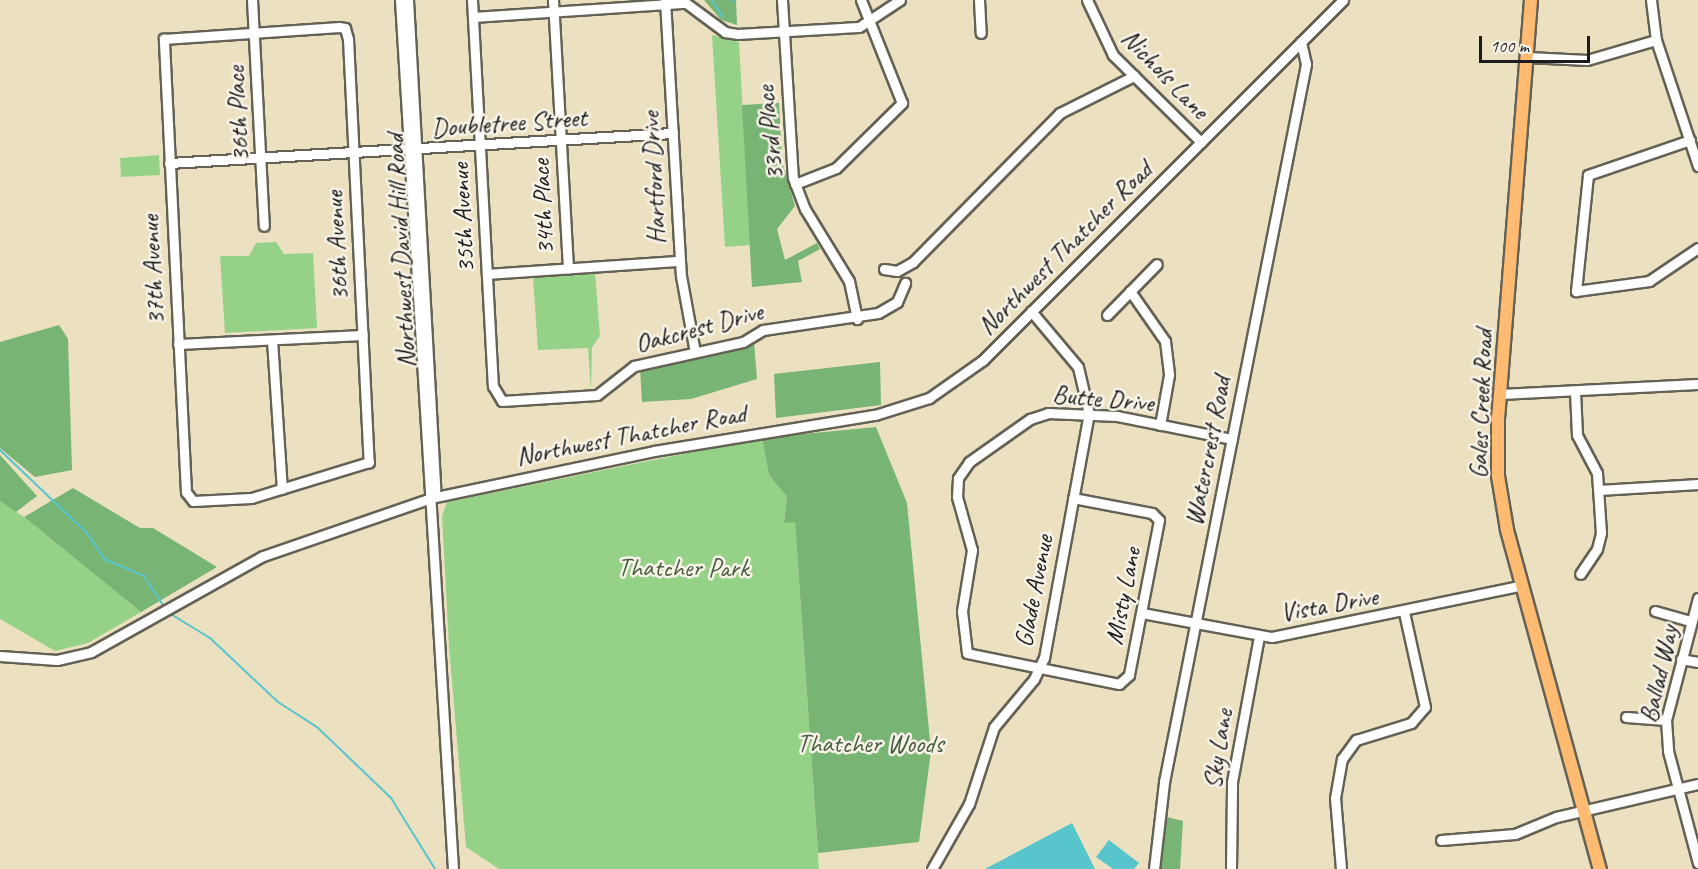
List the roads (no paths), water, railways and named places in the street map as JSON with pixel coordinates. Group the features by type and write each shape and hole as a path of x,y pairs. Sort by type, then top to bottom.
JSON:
{"main road":[{"name":"Gales Creek Road","path":"1532,0 1500,394 1498,476 1522,585 1586,811 1600,869"}],"street":[{"name":"36th Place","path":"252,0 264,225"},
{"name":"Northwest David Hill Road","path":"400,0 412,151 453,869"},
{"name":"Northwest David Hill Road","path":"408,0 412,151"},
{"name":"35th Avenue","path":"472,0 487,274 498,397"},
{"name":"34th Place","path":"553,0 568,269"},
{"name":"33rd Place","path":"782,0 795,184 849,280 857,319"},
{"path":"795,184 836,168 902,103 861,0"},
{"path":"473,17 665,2 693,6 729,33 783,31 871,24 900,0"},
{"path":"979,0 981,33"},
{"name":"Nichols Lane","path":"1087,0 1104,41 1134,76 1201,142"},
{"name":"Northwest Thatcher Road","path":"0,656 71,658 288,546 431,498 654,451 904,408 959,380 1342,0"},
{"path":"1651,0 1656,40 1698,166"},
{"name":"Hartford Drive","path":"665,2 680,261 695,352"},
{"name":"36th Avenue","path":"254,32 345,28 353,154 369,462 282,489"},
{"name":"37th Avenue","path":"254,32 164,39 178,344 188,499 241,499 282,489"},
{"path":"1528,57 1587,60 1656,40"},
{"name":"Watercrest Road","path":"1154,869 1157,824 1306,64 1301,42"},
{"path":"884,269 897,271 913,262 1060,113 1134,76"},
{"name":"Doubletree Street","path":"169,163 480,147 673,133"},
{"path":"1690,140 1588,175 1576,291 1649,281 1680,255 1698,248"},
{"path":"487,274 680,261"},
{"path":"1107,315 1157,264"},
{"name":"Oakcrest Drive","path":"498,397 507,402 597,395 631,367 743,342 763,330 857,319 888,309 905,284"},
{"path":"1130,291 1165,340 1169,375 1160,424"},
{"name":"Glade Avenue","path":"932,869 969,804 994,727 1040,670 1089,414 1078,367 1031,311"},
{"path":"178,344 363,335"},
{"path":"272,340 282,489"},
{"path":"1500,394 1698,384"},
{"path":"1575,391 1577,435 1597,473 1599,490 1600,541 1580,574"},
{"name":"Butte Drive","path":"1040,670 971,656 964,648 962,611 972,550 957,497 958,478 969,462 1030,419 1089,414 1160,424 1232,439"},
{"path":"1599,490 1698,484"},
{"name":"Misty Lane","path":"1040,670 1124,683 1142,613 1157,516 1073,498"},
{"name":"Vista Drive","path":"1142,613 1195,626 1259,637 1404,612 1522,585"},
{"name":"Ballad Way","path":"1698,598 1690,621 1666,720 1678,790 1698,863"},
{"path":"1341,869 1335,798 1342,759 1356,740 1411,723 1425,706 1404,612"},
{"path":"1655,612 1690,621"},
{"name":"Sky Lane","path":"1231,869 1232,782 1259,637"},
{"path":"1681,659 1698,662"},
{"path":"1626,717 1666,720"},
{"path":"1441,840 1515,834 1586,811 1698,784"}],"water":[{"path":"1072,823 1095,869 985,869"},
{"path":"1109,840 1139,863 1134,869 1113,869 1096,857"}],"waterway":[{"path":"712,0 723,17"},
{"path":"0,450 88,534 104,559 144,576 165,608"},
{"path":"169,613 210,638 278,702 317,727 391,798 435,869"}],"park label":[{"name":"Thatcher Park","path":"683,568"},
{"name":"Thatcher Woods","path":"870,744"}]}
